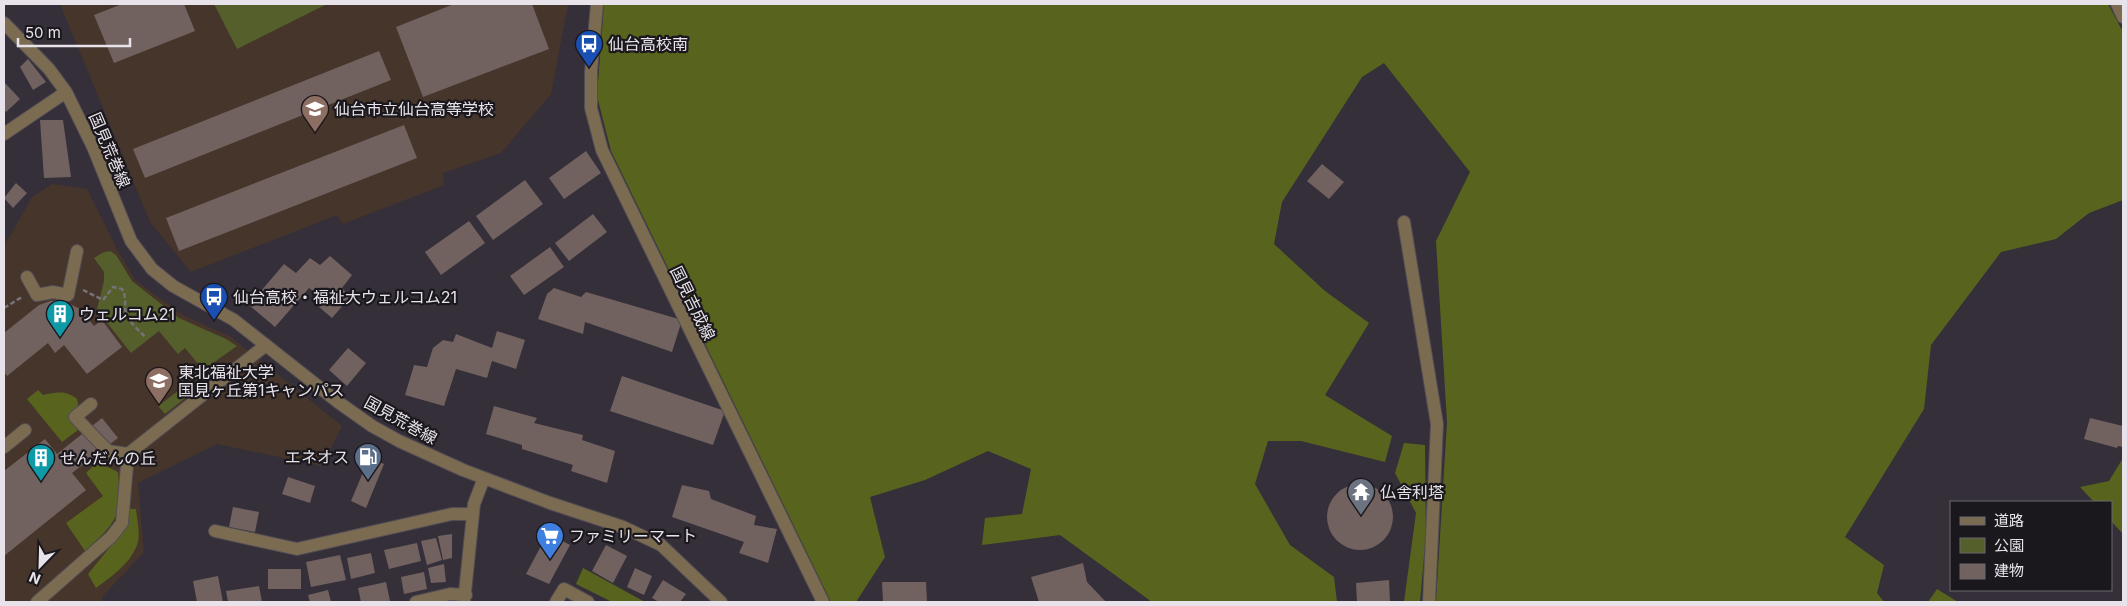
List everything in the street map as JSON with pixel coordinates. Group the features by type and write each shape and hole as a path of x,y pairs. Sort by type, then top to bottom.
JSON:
{"street":[{"name":"国見吉成線","path":"597,4 591,72 591,108 602,150 823,602"},
{"path":"2117,4 2123,17"},
{"name":"国見荒巻線","path":"4,23 49,69 66,92 94,147 124,227 140,254 152,269 174,286 234,320 338,402 372,426 432,456 484,478 550,503 623,527 661,545 721,602"},
{"path":"4,134 66,92"},
{"path":"1404,222 1437,424 1429,602"},
{"path":"27,277 37,295 53,292 68,295 77,251"},
{"path":"37,602 111,538 122,523 128,454 266,345"},
{"path":"91,404 75,417 108,451 128,454"},
{"path":"4,447 25,430"},
{"path":"416,602 450,594 465,599 472,514 484,478"},
{"path":"215,531 297,549 452,514 472,514"},
{"path":"556,602 564,589 588,602"}],"path":[{"path":"70,284 103,300 113,287 122,289 125,295 126,312 129,320 145,337"},
{"path":"4,308 34,290"}],"shaded area":[{"name":"仙台市立仙台高等学校","path":"60,4 568,4 551,94 501,153 443,173 444,185 343,224 337,215 191,272 150,222"},
{"name":"東北福祉大学 国見ヶ丘第1キャンパス","path":"52,184 87,189 135,280 183,315 231,337 342,426 322,466 217,444 138,483 144,552 102,597 102,602 4,602 4,246 32,197"}],"green space":[{"path":"214,4 327,4 237,49"},
{"path":"604,4 2108,4 2123,32 2123,200 2089,213 2056,239 2001,252 1931,345 1924,409 1845,537 1884,565 1877,593 1884,602 1436,602 1447,422 1436,241 1470,172 1384,63 1362,77 1282,202 1274,244 1325,291 1369,323 1325,395 1392,436 1385,462 1301,441 1268,441 1255,484 1290,545 1334,577 1337,602 1152,602 1060,535 982,545 985,518 1022,514 1031,469 988,451 925,480 870,497 885,557 856,602 831,602 611,151 597,96"},
{"path":"110,251 116,255 132,281 179,318 226,339 237,346 203,370 185,348 178,354 159,331 131,353 100,314 96,313 104,281 104,272 94,258"},
{"path":"182,388 188,396 165,414 158,406"},
{"path":"38,390 43,395 61,392 77,399 78,404 74,424 78,430 62,442 27,399"},
{"path":"1404,443 1425,445 1426,534 1420,602 1404,602 1416,513 1395,473"},
{"path":"2123,458 2123,534 2112,522 2112,501 2093,501 2080,487 2109,481"},
{"path":"97,462 118,472 118,508 115,517 105,532 85,551 66,523 103,496 86,473"},
{"path":"130,509 136,509 139,532 134,552 114,575 96,588 88,574 118,537"},
{"path":"583,568 645,602 612,602 576,584"},
{"path":"1937,589 1958,602 1928,602"}],"building":[{"path":"122,4 184,4 195,31 114,63 94,15"},
{"path":"454,4 532,4 549,49 423,97 396,27"},
{"path":"379,51 391,80 145,178 133,149"},
{"path":"28,59 46,82 33,90 20,67"},
{"path":"5,83 20,99 6,112 4,109"},
{"path":"40,120 63,120 71,177 44,178"},
{"path":"404,125 417,158 179,251 166,218"},
{"path":"586,151 601,173 564,199 549,178"},
{"path":"1322,164 1344,182 1329,199 1307,181"},
{"path":"525,180 543,204 493,240 476,216"},
{"path":"16,183 27,193 13,208 4,198"},
{"path":"593,214 607,232 569,261 555,243"},
{"path":"469,221 485,243 441,275 425,252"},
{"path":"550,247 564,267 524,295 510,276"},
{"path":"330,256 352,275 342,288 350,297 332,318 319,307 324,299 309,288 275,327 249,305 284,264 296,273 310,258 320,265"},
{"path":"554,288 581,297 586,292 682,320 672,352 585,322 583,334 538,319 547,294"},
{"name":"ウェルコム21","path":"62,300 80,309 94,326 102,320 122,347 87,374 64,345 55,353 48,343 7,376 4,372 4,333 39,305 50,301"},
{"path":"497,331 525,340 516,369 492,361 487,378 456,369 444,406 405,395 414,365 427,367 433,348 443,340 453,342 456,334 492,348"},
{"path":"348,348 366,363 347,386 329,370"},
{"path":"622,376 725,411 713,445 610,411"},
{"path":"494,406 537,418 534,423 583,435 582,440 615,451 607,483 571,471 573,465 522,449 522,445 486,434"},
{"name":"せんだんの丘","path":"102,418 118,438 72,473 86,490 4,556 4,471 45,439 57,454"},
{"path":"2090,418 2123,426 2123,447 2118,446 2117,448 2084,439"},
{"path":"369,458 384,464 366,508 351,501"},
{"path":"288,477 315,486 310,503 282,494"},
{"path":"1366,484 1384,493 1391,504 1393,517 1391,530 1384,541 1373,548 1354,550 1336,541 1329,530 1327,511 1336,493 1347,486"},
{"path":"682,485 709,491 711,499 756,516 754,525 777,529 768,563 739,553 744,542 672,517"},
{"path":"233,507 259,512 255,532 229,527"},
{"path":"548,533 570,545 549,584 526,574"},
{"path":"452,534 452,558 443,560 438,536"},
{"path":"436,538 442,560 427,565 421,541"},
{"path":"417,543 421,561 389,569 384,550"},
{"path":"606,545 627,556 613,583 592,571"},
{"path":"371,553 375,573 351,579 347,558"},
{"path":"340,555 346,580 311,587 306,562"},
{"path":"1083,563 1087,582 1106,602 1039,602 1031,577"},
{"path":"444,564 446,582 431,583 428,568"},
{"path":"635,568 652,576 644,595 627,587"},
{"path":"268,569 301,569 301,589 268,589"},
{"path":"424,572 427,589 404,594 401,577"},
{"path":"218,576 223,602 197,602 193,581"},
{"path":"663,580 686,594 680,602 659,602 652,598"},
{"path":"1389,580 1390,602 1357,602 1356,583"},
{"path":"386,582 390,601 361,602 358,588"},
{"path":"882,582 926,582 927,602 883,602"},
{"path":"259,586 262,602 228,602 226,591"},
{"path":"328,590 331,602 310,602 308,595"}],"place":[{"name":"仙台高校南","path":"589,68"},
{"name":"仙台市立仙台高等学校","path":"315,133"},
{"name":"仙台高校・福祉大ウェルコム21","path":"214,321"},
{"name":"ウェルコム21","path":"60,338"},
{"name":"東北福祉大学 国見ヶ丘第1キャンパス","path":"159,405"},
{"name":"エネオス","path":"368,481"},
{"name":"せんだんの丘","path":"41,482"},
{"name":"仏舎利塔","path":"1361,516"},
{"name":"ファミリーマート","path":"550,560"}]}
